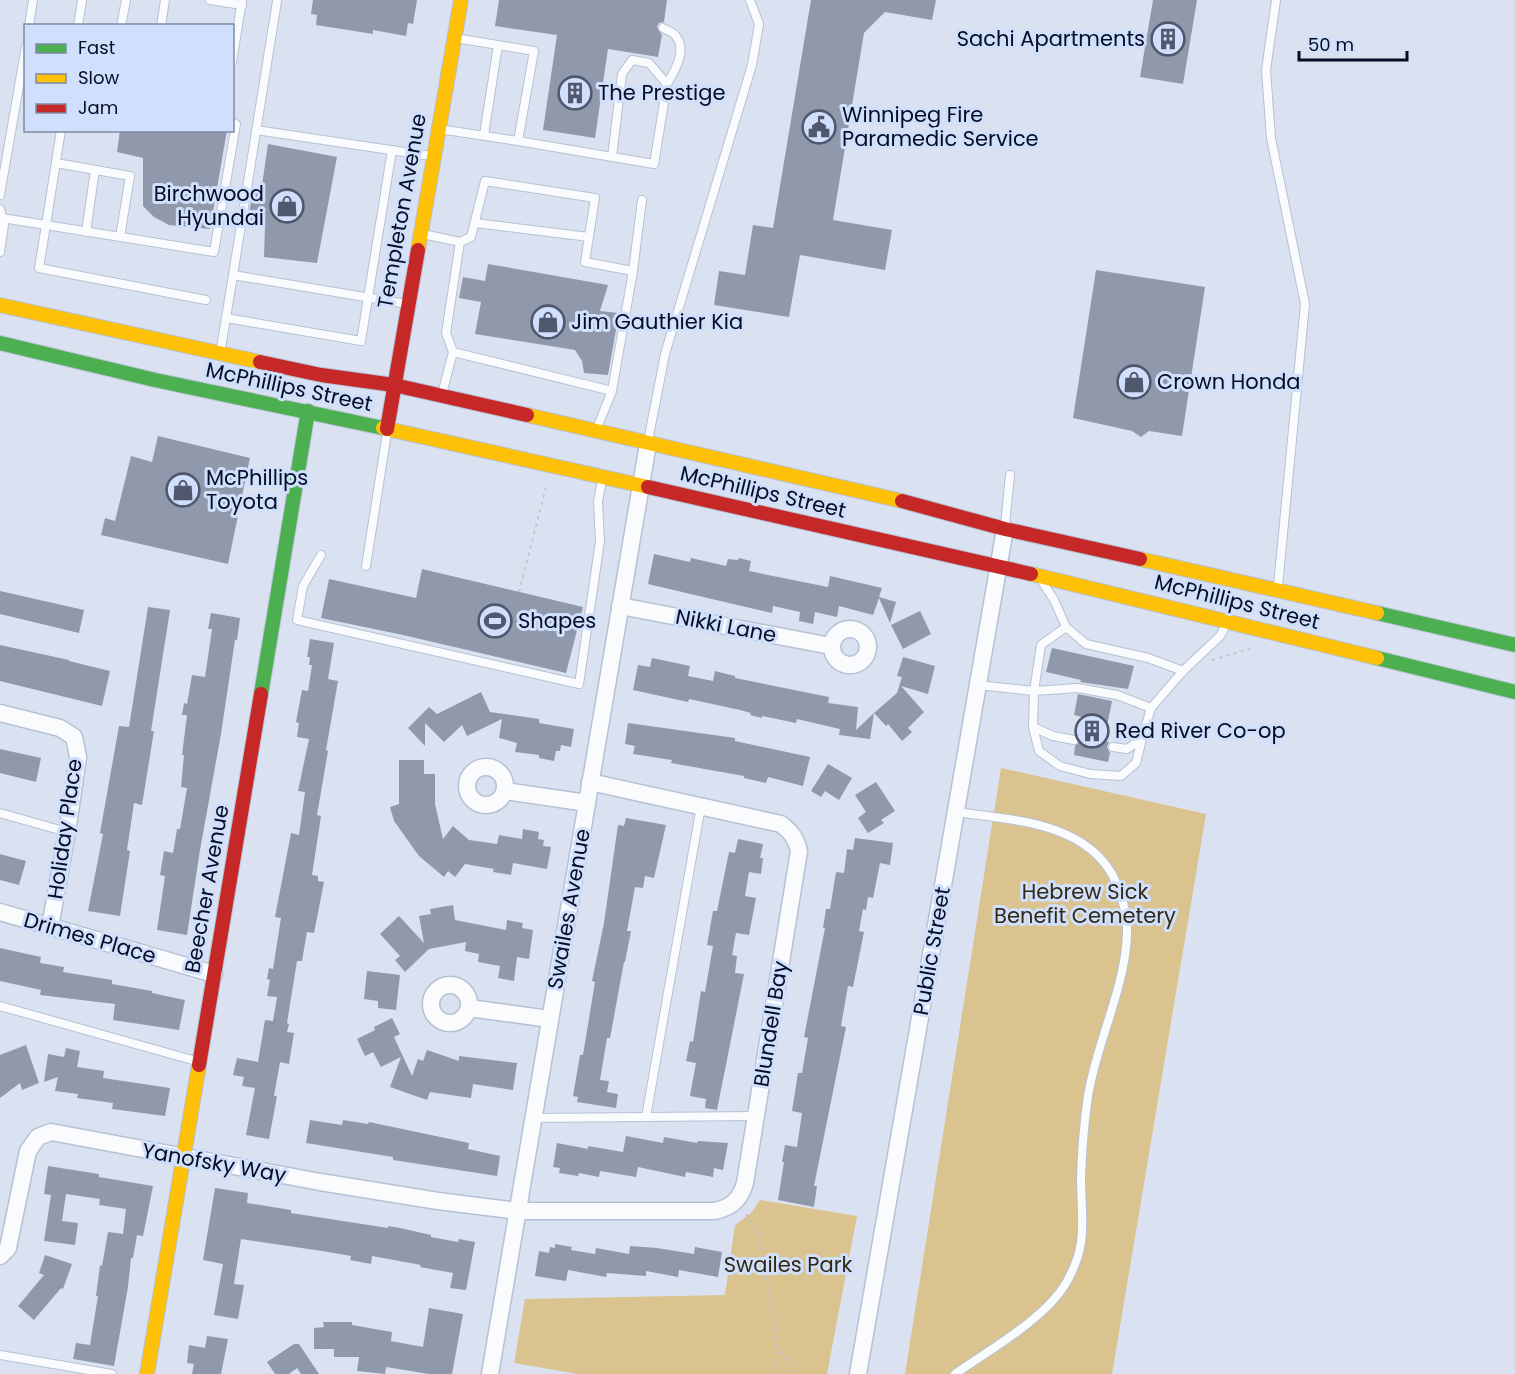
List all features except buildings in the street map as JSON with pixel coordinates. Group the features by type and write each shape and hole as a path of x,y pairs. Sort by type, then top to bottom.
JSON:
{"main road":[{"name":"Templeton Avenue","path":"387,429 460,0"},
{"name":"McPhillips Street","path":"0,305 321,375 394,385 932,508 1005,529 1278,589 1515,645"},
{"name":"McPhillips Street","path":"0,343 155,380 308,411 997,566 1515,692"},
{"name":"Beecher Avenue","path":"147,1374 308,411"}],"street":[{"name":"Swailes Avenue","path":"490,1374 648,444"},
{"name":"Public Street","path":"858,1374 1005,529"},
{"name":"Nikki Lane","path":"620,606 831,646"},
{"name":"Holiday Place","path":"0,713 60,728 74,737 78,757 50,927"},
{"name":"Blundell Bay","path":"518,1210 726,1209 741,1194 757,1116 799,851 792,833 781,824 590,782"},
{"path":"505,792 587,803"},
{"name":"Drimes Place","path":"0,912 214,974"},
{"path":"469,1008 550,1019"},
{"name":"Yanofsky Way","path":"0,1256 8,1248 28,1151 38,1137 51,1132 183,1158 414,1197 518,1210"}],"lane":[{"path":"29,24 33,0"},
{"path":"78,24 82,0"},
{"path":"122,24 126,0"},
{"path":"161,24 165,0"},
{"path":"210,0 242,3 234,50"},
{"path":"648,444 665,354 752,65 759,24 750,0"},
{"path":"1276,0 1266,70 1271,138 1305,304 1278,589"},
{"path":"219,354 277,1"},
{"path":"438,129 654,164 667,84 678,65 681,48 675,34 663,28"},
{"path":"455,38 534,51 518,141"},
{"path":"484,135 498,45"},
{"path":"0,195 24,57"},
{"path":"612,157 622,74 632,60 649,63 667,84"},
{"path":"2,218 214,252 236,124 234,123"},
{"path":"256,130 433,156"},
{"path":"61,132 39,268 206,300"},
{"path":"226,318 361,341 392,150"},
{"path":"56,163 130,176 120,237"},
{"path":"86,232 95,170"},
{"path":"420,233 460,242 471,237 485,181 595,198 585,262 633,271"},
{"path":"596,432 612,391 633,271 642,200"},
{"path":"0,209 4,225 0,252"},
{"path":"475,223 589,237"},
{"path":"442,396 453,352 446,333 460,242"},
{"path":"233,274 407,304"},
{"path":"453,352 612,391"},
{"path":"366,566 387,429"},
{"path":"1005,529 1004,515 1010,475"},
{"path":"321,555 303,586 297,620 579,684 600,541 598,501 603,477"},
{"path":"1039,576 1054,600 1066,627 1086,644 1148,658 1183,670"},
{"path":"1066,627 1041,645 1034,691 1033,727 1039,751 1060,766 1090,774 1120,776 1136,763 1151,708 1183,670 1220,636 1228,622"},
{"path":"977,685 1034,691 1078,688 1118,695 1151,708"},
{"path":"1033,727 1053,736 1074,740"},
{"path":"1113,747 1127,749 1142,739"},
{"path":"646,1117 701,806"},
{"path":"955,1374 1046,1310 1066,1284 1080,1253 1083,1219 1081,1179 1088,1094 1125,956 1128,932 1123,903 1113,876 1094,853 1073,837 1043,826 956,812"},
{"path":"0,813 67,832"},
{"path":"0,1006 199,1062"},
{"path":"534,1118 757,1116"},
{"path":"0,1355 112,1374"}],"path":[{"path":"519,592 546,487"},
{"path":"1196,658 1210,660 1253,648"},
{"path":"746,1214 758,1231 777,1345 775,1374"},
{"path":"777,1345 796,1374"}],"green space":[{"name":"Hebrew Sick Benefit Cemetery","path":"1001,768 1206,814 1112,1374 905,1374"},
{"name":"Swailes Park","path":"760,1200 857,1216 827,1374 578,1374 514,1363 525,1299 725,1295 735,1225 751,1213"}],"traffic: fast":[{"path":"0,343 155,380 383,428"},
{"path":"261,694 308,411"},
{"path":"1377,613 1515,645"},
{"path":"1377,658 1515,692"}],"traffic: slow":[{"path":"418,250 461,0"},
{"path":"0,305 260,362"},
{"path":"527,415 902,501"},
{"path":"383,428 648,487"},
{"path":"1140,559 1377,613"},
{"path":"1031,574 1377,658"},
{"path":"147,1374 199,1065"}],"traffic: jam":[{"path":"387,429 418,250"},
{"path":"260,362 321,375 394,385 527,415"},
{"path":"648,487 1031,574"},
{"path":"902,501 1005,529 1140,559"},
{"path":"199,1065 261,694"}],"place":[{"name":"Sachi Apartments","path":"1168,39"},
{"name":"The Prestige","path":"575,93"},
{"name":"Winnipeg Fire Paramedic Service","path":"819,127"},
{"name":"Birchwood Hyundai","path":"287,206"},
{"name":"Jim Gauthier Kia","path":"548,322"},
{"name":"Crown Honda","path":"1134,382"},
{"name":"McPhillips Toyota","path":"183,490"},
{"name":"Shapes","path":"495,621"},
{"name":"Red River Co-op","path":"1092,731"}]}
